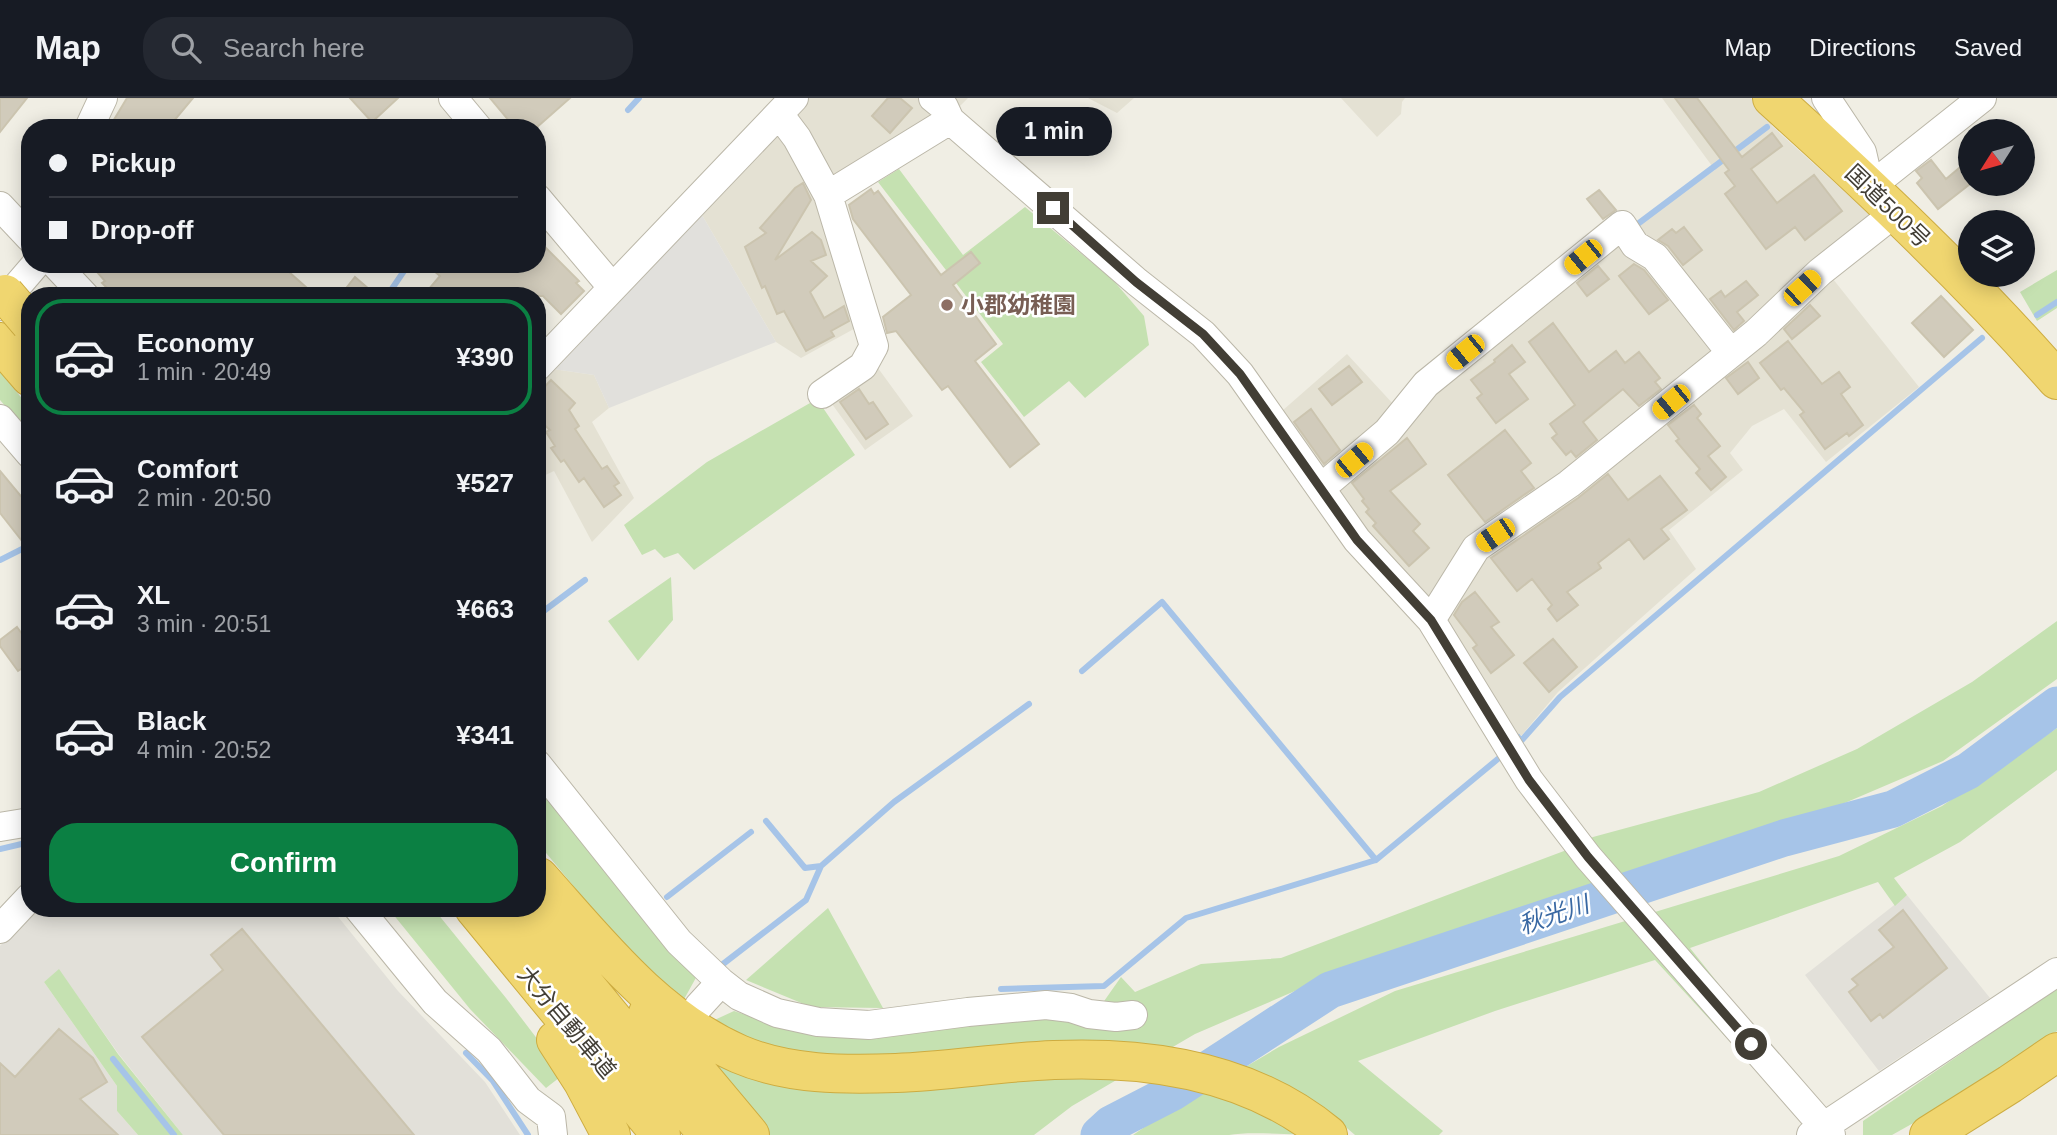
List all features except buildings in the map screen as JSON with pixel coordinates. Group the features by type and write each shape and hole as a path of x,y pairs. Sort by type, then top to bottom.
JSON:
{"highway":[{"name":"国道500号","path":"1772,98 1883,200 2006,322 2057,380"},
{"path":"0,342 21,366"},
{"path":"546,898 642,989 690,1027 742,1055 795,1069 854,1074 1052,1060 1123,1060 1185,1068 1214,1075 1263,1093 1328,1135"},
{"path":"546,900 633,994 750,1135"},
{"name":"大分自動車道","path":"546,904 708,1135"},
{"path":"462,917 561,1046 611,1135"},
{"name":"大分自動車道","path":"481,917 659,1132"},
{"path":"1929,1135 2057,1052"},
{"path":"1978,1135 2057,1079"}],"street":[{"path":"93,119 103,98"},
{"path":"453,98 470,119"},
{"path":"1826,98 1862,152 1883,200"},
{"path":"1431,620 1476,548 1569,484 1756,333 1820,272 1883,200 1982,98"},
{"path":"546,357 787,106 797,138 828,195 874,346 863,366 822,394"},
{"path":"828,195 942,109 1136,282 1203,334 1240,374 1357,540 1431,620 1544,803 1822,1132 2057,972"},
{"path":"0,206 21,228"},
{"path":"546,209 612,287"},
{"path":"1321,488 1387,432 1426,384 1622,225 1634,245 1655,257 1731,354"},
{"path":"63,273 77,287"},
{"path":"0,419 21,444"},
{"path":"546,775 679,942 739,996 777,1013 818,1022 869,1025 1046,1005 1071,1008 1089,1014 1116,1017 1133,1015"},
{"path":"0,827 21,824"},
{"path":"0,929 21,907"},
{"path":"365,917 435,1002 489,1050 528,1100 558,1121"},
{"path":"699,1006 721,982"}],"shaded area":[{"path":"809,98 968,98 955,111 843,176 829,175 795,112"},
{"path":"1088,98 1134,98 1117,113"},
{"path":"1341,98 1405,98 1401,114 1377,137"},
{"path":"1662,98 1751,98 1766,112 1772,126 1887,230 1829,274 1919,387 1826,462 1784,409 1752,426 1730,453 1743,470 1669,530 1696,569 1558,692 1522,735 1502,745 1426,620 1267,424 1347,354 1395,406 1619,238 1715,170"},
{"path":"777,134 809,182 861,325 801,358 776,342 702,215"},
{"path":"702,215 776,342 609,408 594,375 553,369"},
{"path":"875,364 913,416 865,450 817,383"},
{"path":"553,369 594,375 609,408 592,422 634,498 592,542 554,471 546,475 546,376"},
{"path":"1907,895 1990,998 1879,1071 1805,975"},
{"path":"27,917 338,917 398,991 485,1082 520,1135 183,1135 118,1053 59,970 44,982 117,1086 117,1111 138,1135 0,1135 0,946"}],"green space":[{"path":"899,169 963,255 1025,207 1113,280 1144,316 1149,345 1085,398 1069,381 1024,417 981,362 1003,344 878,182"},
{"path":"2057,270 2057,308 2037,321 2020,292 2035,287 2035,283"},
{"path":"0,372 21,397 21,424 0,400"},
{"path":"817,399 855,455 694,570 678,553 664,558 655,549 642,555 624,525 707,462"},
{"path":"671,577 673,620 638,661 608,621"},
{"path":"2057,621 2057,679 1943,761 1840,805 1689,851 1374,957 1195,1034 1072,1106 1034,1135 768,1135 709,1067 716,1059 856,1063 782,1055 708,1023 734,1011 776,1025 1044,1016 1088,1024 1121,977 1135,992 1201,964 1281,958 1564,851 1593,837 1759,792 1857,749 1972,682"},
{"path":"2057,728 2057,770 1960,842 1894,878 1907,895 1895,906 1878,882 1690,948 1815,1105 1790,1107 1655,960 1495,1011 1358,1061 1443,1131 1439,1135 1355,1135 1334,1117 1304,1134 1133,1135 1279,1047 1395,991 1839,856 1942,806"},
{"path":"546,795 698,974 682,1003 599,917 546,853"},
{"path":"828,908 883,1008 811,1007 746,980"},
{"path":"395,917 440,917 564,1074 546,1088 470,1009"},
{"path":"59,969 118,1054 183,1135 138,1135 117,1111 117,1086 44,982"},
{"path":"2057,988 2057,1031 1976,1088 1892,1135 1863,1135 1863,1121"}],"waterway":[{"path":"628,110 639,98"},
{"path":"1635,226 1767,127"},
{"path":"393,287 403,273"},
{"path":"2037,315 2057,302"},
{"path":"1518,737 1521,741 1560,697 1982,338"},
{"path":"0,560 21,550"},
{"path":"546,609 585,580"},
{"path":"1082,671 1162,602 1376,860 1499,758"},
{"path":"723,964 806,900 821,866 894,802 1029,704"},
{"name":"秋光川","path":"1099,1135 1111,1124 1173,1092 1330,990 1784,838 1893,809 1968,771 2057,705"},
{"path":"766,821 805,868 821,866"},
{"path":"667,897 751,832"},
{"path":"0,849 21,844"},
{"path":"1001,989 1104,986 1186,918 1376,860"},
{"path":"466,1053 493,1081 528,1135"},
{"path":"113,1059 174,1135"}],"place":[{"name":"小郡幼稚園","path":"947,305"}],"route":[{"path":"1053,208 1136,282 1203,334 1240,374 1357,540 1431,620 1544,803 1751,1044"}]}
